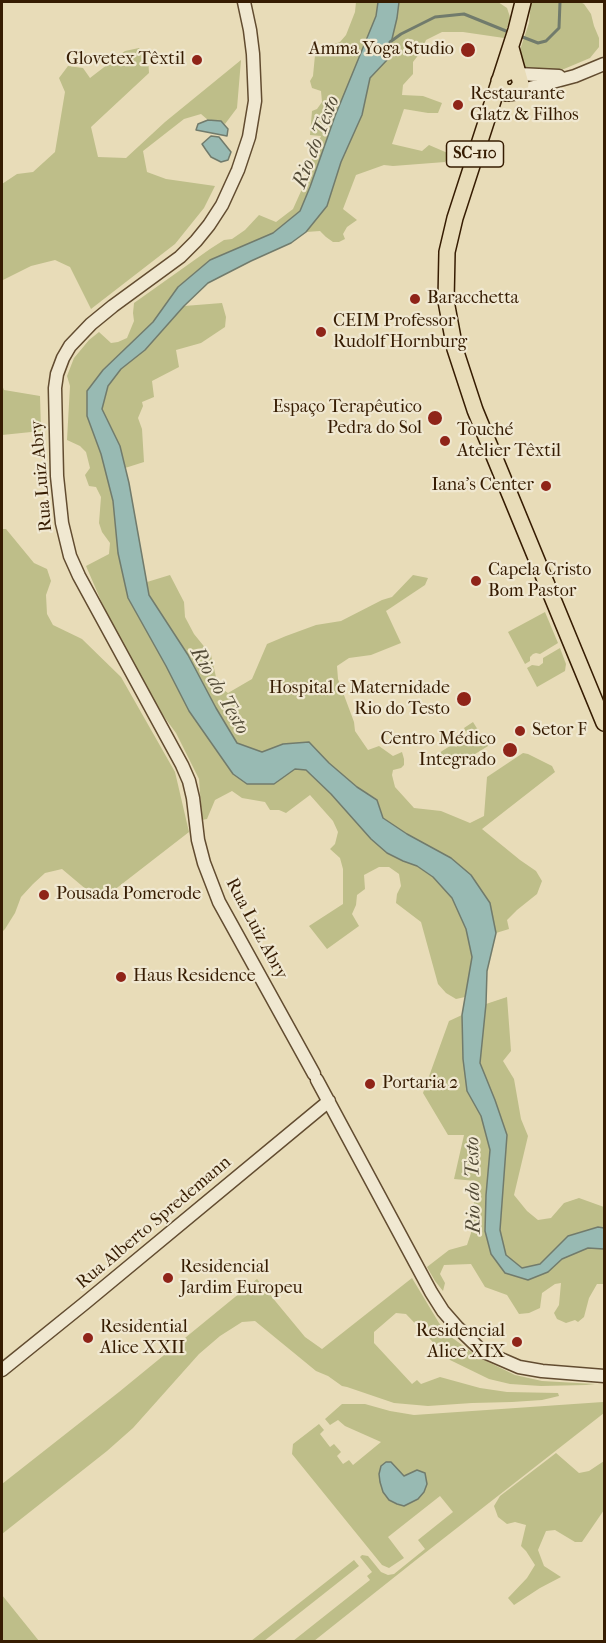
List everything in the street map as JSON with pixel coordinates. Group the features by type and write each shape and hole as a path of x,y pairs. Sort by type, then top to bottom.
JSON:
{"main road":[{"name":"SC-110","path":"523,2 458,208 447,252 446,301 449,325 460,367 475,410 604,723"},
{"name":"SC-110","path":"513,39 518,74"},
{"path":"490,109 513,93 520,87 518,74 508,71 499,81 501,89 513,93"}],"street":[{"name":"Rua Luiz Abry","path":"244,2 254,54 255,101 249,137 238,170 222,205 209,225 180,257 113,306 70,346 57,374 55,388 57,476 62,523 70,556 189,781 198,840 204,864 219,902 430,1292 457,1327 482,1351 519,1367 604,1376"},
{"path":"513,93 575,76 604,64"},
{"path":"518,74 575,76"},
{"name":"Rua Alberto Spredemann","path":"2,1370 328,1101"}],"green space":[{"path":"356,2 378,2 376,16 300,211 273,233 210,260 178,287 153,322 103,370 88,391 87,416 101,454 113,501 118,553 128,598 189,711 233,774 274,784 295,769 306,770 350,814 403,861 417,866 433,877 452,898 466,929 472,958 465,997 456,999 438,984 421,922 396,903 401,886 399,874 389,867 379,867 364,875 365,889 357,895 352,914 359,926 327,949 309,926 343,904 343,869 340,858 330,849 335,844 338,832 333,821 310,795 286,813 270,810 265,802 242,798 232,791 215,800 207,819 202,820 199,779 176,733 162,714 121,641 86,566 109,554 110,543 99,523 101,497 96,487 89,486 85,475 90,468 86,452 80,446 67,440 70,386 67,376 74,358 89,340 99,332 111,343 127,338 134,321 134,303 210,249 245,230 259,215 276,222 293,209 321,136 310,135 312,111 317,109 322,102 321,91 312,88 310,81 313,76 315,55 324,48 340,42 346,35 355,12"},
{"path":"399,2 498,2 507,8 510,17 504,38 463,32 442,32 426,40 413,62 413,74 403,85 402,95 423,96 442,103 438,113 404,109 392,144 422,151 429,145 450,154 445,162 384,165 356,175 343,209 357,220 347,227 343,234 345,239 333,242 320,231 306,232 327,206 341,162 362,115 370,78 387,60"},
{"path":"531,2 580,2 584,4 591,14 599,38 599,47 590,58 564,69 536,72 522,66 520,50 529,23"},
{"path":"139,48 148,58 149,73 91,127 98,157 126,158 165,122 241,60 237,108 225,124 221,121 208,120 201,114 184,119 143,151 147,172 166,179 215,186 204,208 175,244 91,309 70,267 55,260 31,266 3,280 2,283 2,184 17,174 33,172 55,152 65,92 59,78 68,66 83,68 90,78 125,51"},
{"path":"222,303 226,317 225,327 201,343 176,350 179,367 152,381 154,397 142,402 143,406 138,418 142,429 144,462 125,468 120,446 102,409 108,386 121,369 145,350 184,306"},
{"path":"2,385 4,390 40,396 41,431 2,435"},
{"path":"2,529 6,529 34,563 47,569 51,581 46,595 47,614 53,625 82,639 121,677 175,772 189,832 100,901 62,869 45,873 21,897 15,913 2,932"},
{"path":"170,575 184,602 185,617 194,634 211,655 218,686 228,693 252,679 267,644 316,625 341,621 392,597 413,575 428,578 425,585 386,611 401,643 371,655 349,658 337,666 338,679 354,722 355,731 368,750 379,746 393,756 402,752 404,765 393,770 392,775 395,787 414,808 441,811 470,823 484,816 487,777 523,753 552,766 555,772 482,829 536,871 542,881 537,894 507,920 509,929 496,933 490,903 407,834 382,818 377,799 357,787 309,742 283,744 262,752 237,743 188,655 149,595 147,582"},
{"path":"545,612 558,643 540,654 533,654 530,661 525,664 508,632"},
{"path":"560,648 566,664 565,671 537,687 527,668 532,665 539,666 543,663 543,658"},
{"path":"473,722 488,746 454,767 439,753 453,744 456,747 469,738 464,728"},
{"path":"507,997 511,1051 503,1061 514,1079 521,1119 528,1136 514,1195 538,1220 551,1218 564,1203 579,1198 604,1207 604,1228 598,1227 568,1236 540,1264 522,1268 506,1255 500,1230 507,1135 480,1063 486,1004"},
{"path":"462,1015 463,1059 467,1091 481,1116 490,1150 485,1231 505,1273 548,1272 562,1259 588,1248 604,1249 604,1284 597,1284 589,1298 584,1317 578,1322 575,1320 566,1323 557,1319 554,1313 559,1305 561,1283 555,1284 542,1293 540,1308 519,1314 507,1295 485,1287 471,1264 444,1265 440,1274 445,1283 443,1291 427,1267 449,1250 467,1245 471,1233 476,1181 454,1179 464,1135 448,1135 423,1093 449,1021"},
{"path":"412,1278 439,1323 450,1336 478,1357 515,1375 542,1381 595,1384 541,1386 510,1384 489,1379 450,1360 406,1314 396,1313 374,1332 374,1343 412,1384 417,1380 421,1384 440,1377 480,1388 507,1392 558,1393 559,1396 542,1400 428,1406 394,1403 342,1386 316,1371 255,1321 242,1322 220,1336 199,1354 133,1428 107,1451 2,1534 2,1484 257,1279 305,1337 322,1349"},
{"path":"604,1402 604,1413 314,1641 293,1641 370,1580 367,1576 372,1572 360,1557 362,1555 368,1556 381,1572 388,1575 394,1574 425,1549 418,1540 453,1512 440,1496 388,1537 404,1558 389,1568 382,1565 292,1454 293,1444 319,1424 324,1430 320,1434 330,1447 334,1444 341,1452 337,1456 343,1464 349,1460 353,1465 381,1442 345,1426 338,1420 330,1425 325,1419 342,1404 365,1404 414,1415"},
{"path":"556,1453 579,1473 589,1471 604,1461 604,1510 582,1542 575,1542 555,1530 546,1531 538,1550 544,1566 561,1577 514,1605 508,1598 527,1578 535,1565 521,1546 526,1525 515,1522 507,1524 498,1517 494,1506 500,1496"},
{"path":"354,1560 359,1566 264,1641 251,1641"},
{"path":"2,1595 39,1641 2,1641"}],"water":[{"path":"378,2 399,2 387,60 370,78 362,115 341,162 327,206 306,232 291,243 208,283 145,350 121,369 108,386 102,409 120,446 149,595 188,655 237,743 262,752 283,744 309,742 357,787 377,800 383,818 451,858 471,875 490,903 496,933 487,971 480,1063 507,1135 500,1230 506,1255 522,1268 540,1264 568,1236 598,1227 604,1228 604,1249 588,1248 562,1259 548,1272 528,1280 505,1273 491,1254 485,1231 490,1150 481,1116 467,1091 463,1059 462,1015 472,957 466,929 452,898 433,877 417,866 387,853 371,839 306,770 295,769 274,784 247,784 233,774 189,711 128,598 118,553 113,501 101,454 87,416 87,391 103,370 153,322 178,287 210,260 273,233 300,211 335,116 376,16"},
{"path":"208,120 221,121 228,129 227,136 196,130 198,124"},
{"path":"211,136 219,137 231,152 228,160 221,162 211,157 206,150 202,144"},
{"path":"386,1462 391,1462 404,1476 417,1470 425,1473 427,1484 418,1499 404,1506 389,1500 383,1492 379,1474 381,1466"}],"waterway":[{"path":"520,36 538,43 546,41 559,28 560,2"},
{"path":"390,42 435,17 464,14 511,33"}],"place":[{"name":"Amma Yoga Studio","path":"468,50"},
{"name":"Glovetex Têxtil","path":"197,60"},
{"name":"Restaurante Glatz & Filhos","path":"458,105"},
{"name":"Baracchetta","path":"415,299"},
{"name":"CEIM Professor Rudolf Hornburg","path":"321,332"},
{"name":"Espaço Terapêutico Pedra do Sol","path":"435,418"},
{"name":"Touché Atelier Têxtil","path":"445,441"},
{"name":"Iana's Center","path":"546,486"},
{"name":"Capela Cristo Bom Pastor","path":"476,581"},
{"name":"Hospital e Maternidade Rio do Testo","path":"464,699"},
{"name":"Setor F","path":"520,731"},
{"name":"Centro Médico Integrado","path":"510,750"},
{"name":"Pousada Pomerode","path":"44,895"},
{"name":"Haus Residence","path":"121,977"},
{"name":"Portaria 2","path":"370,1084"},
{"name":"Residencial Jardim Europeu","path":"168,1278"},
{"name":"Residential Alice XXII","path":"88,1338"},
{"name":"Residencial Alice XIX","path":"517,1342"}],"water label":[{"name":"Rio do Testo","path":"317,142"},
{"name":"Rio do Testo","path":"219,691"},
{"name":"Rio do Testo","path":"474,1185"}]}
